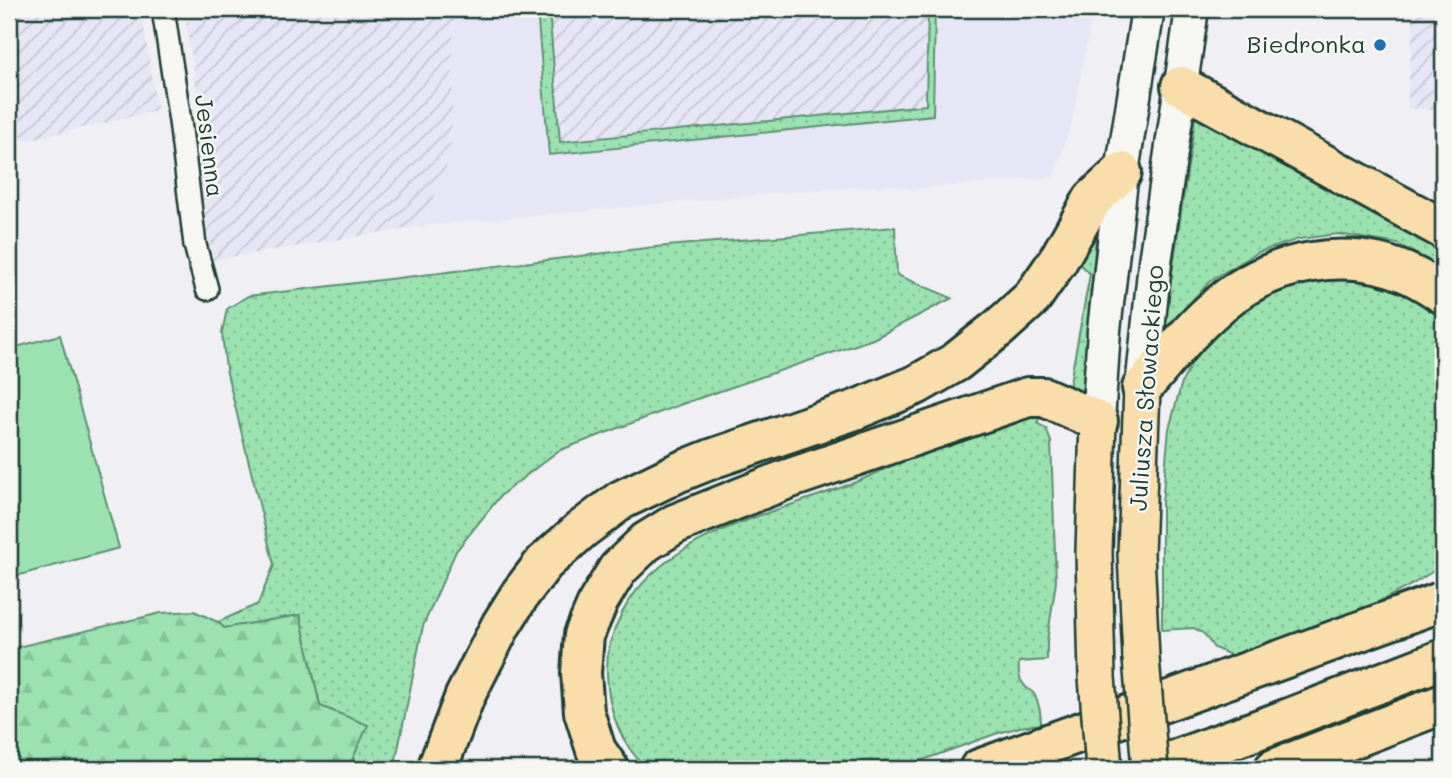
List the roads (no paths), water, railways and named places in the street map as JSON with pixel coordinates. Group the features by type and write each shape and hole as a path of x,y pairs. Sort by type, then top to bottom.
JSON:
{"highway":[{"path":"1181,86 1443,229"},
{"path":"437,769 465,696 501,625 544,564 582,530 621,500 679,472 855,410 916,385 956,362 1032,298 1057,262 1093,198 1122,172"},
{"path":"1142,388 1219,304 1243,286 1286,267 1319,261 1377,263 1410,274 1443,294"},
{"path":"609,769 596,750 584,712 581,673 584,635 599,600 618,569 646,542 675,524 785,480 1028,397 1044,397 1098,421"},
{"path":"979,769 1443,601"},
{"path":"1150,769 1443,659"},
{"path":"1274,769 1443,704"}],"main road":[{"name":"Juliusza Słowackiego","path":"1104,769 1097,677 1094,551 1098,421 1104,330 1122,172 1148,9"},
{"name":"Juliusza Słowackiego","path":"1150,769 1136,554 1142,388 1155,262 1192,9"}],"street":[{"name":"Jesienna","path":"163,9 195,245 207,289"}],"place":[{"name":"Biedronka","path":"1380,45"}]}
